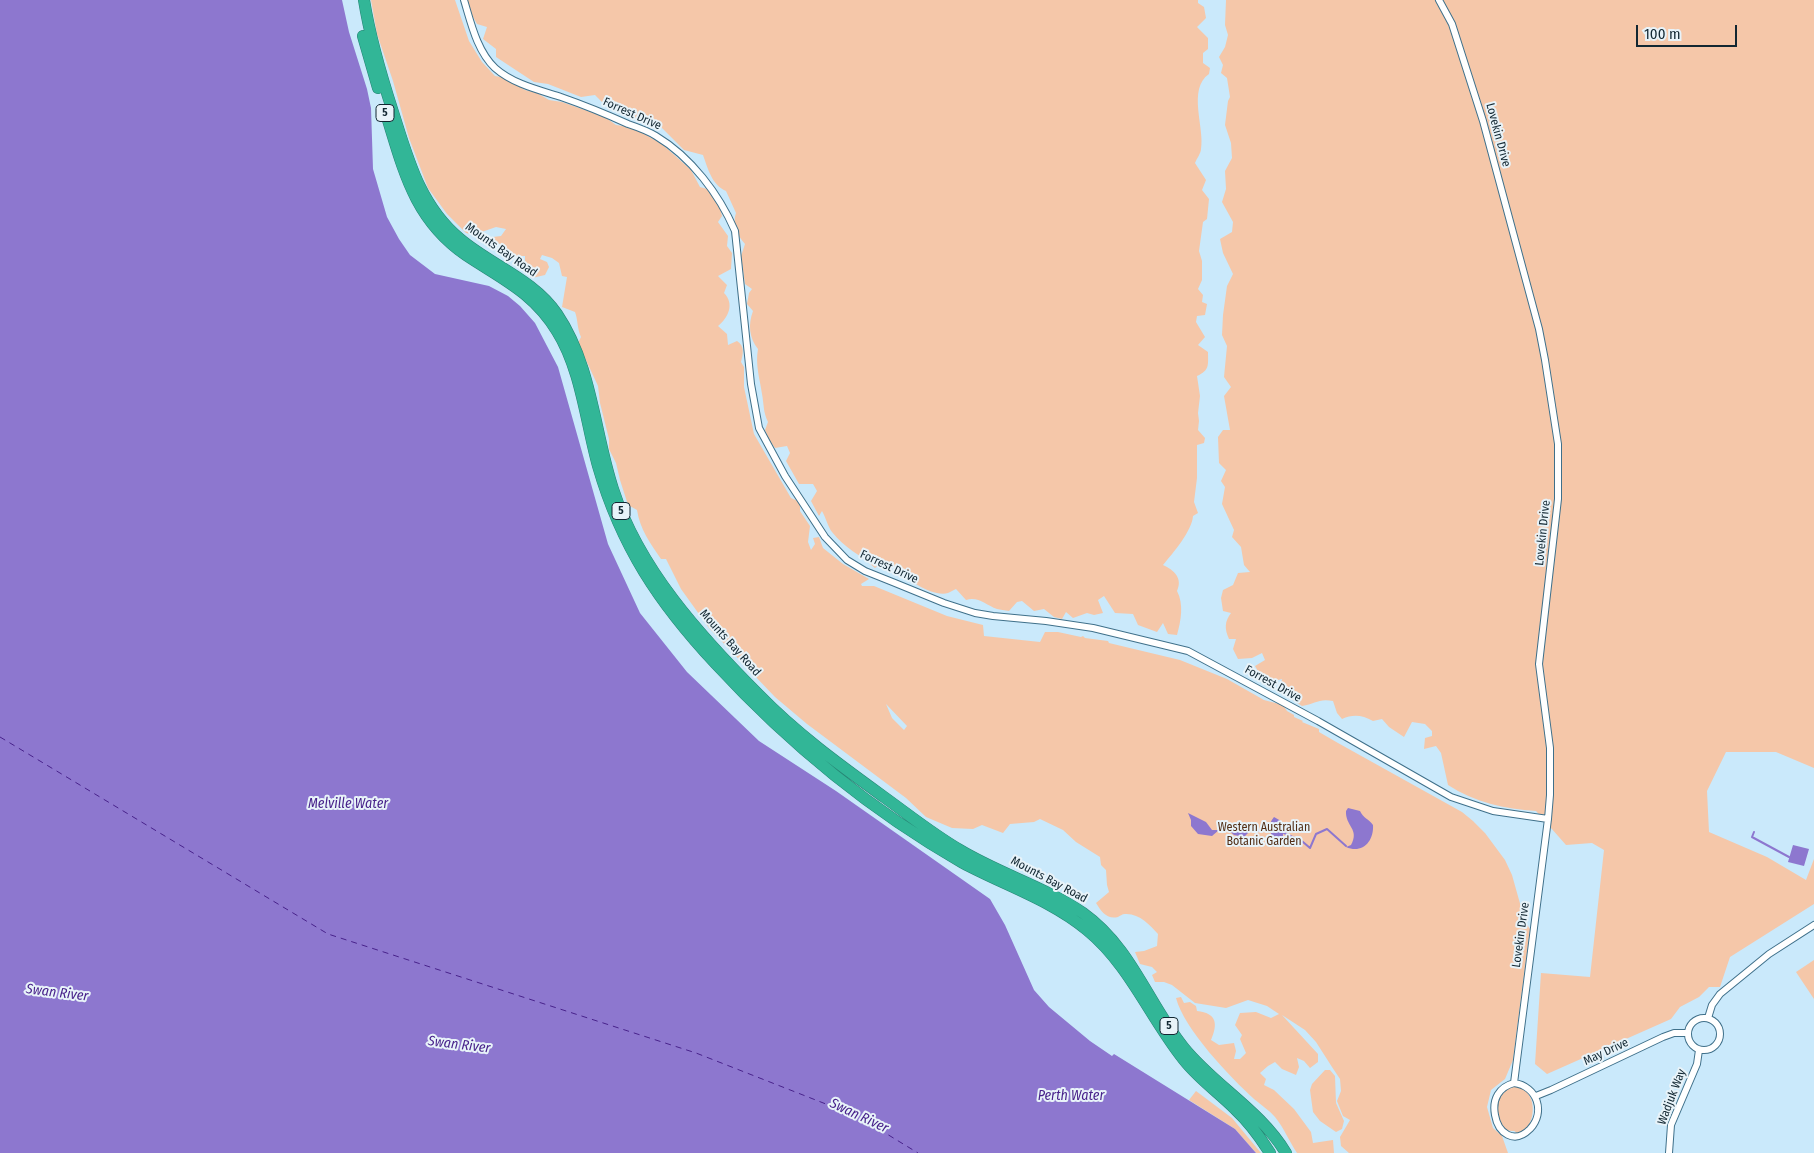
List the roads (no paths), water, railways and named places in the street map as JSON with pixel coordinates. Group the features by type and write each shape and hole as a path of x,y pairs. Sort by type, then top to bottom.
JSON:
{"highway":[{"name":"Mounts Bay Road","path":"356,0 360,26 369,58 405,176 414,197 430,220 449,241 464,254 505,279 531,298 545,312 560,334 574,370 609,503 626,541 662,602 715,664 774,723 859,794 964,863 1066,915 1106,946 1128,975 1164,1033 1183,1058 1201,1079 1248,1122 1270,1153"},
{"name":"Mounts Bay Road","path":"364,0 368,26 387,93 417,183 439,218 456,236 524,280 540,294 555,311 572,338 582,366 613,489 636,543 654,574 674,602 758,695 794,729 831,758 957,849 1057,897 1088,916 1102,928 1139,975 1162,1015 1186,1050 1213,1078 1249,1108 1286,1153"}],"street":[{"name":"Forrest Drive","path":"464,0 475,34 485,56 495,68 522,83 656,135 682,156 707,182 735,231 751,384 759,428 784,476 825,537 848,560 865,571 962,609 993,616 1093,628 1188,651 1302,712 1452,797 1493,811 1548,819"},
{"name":"Lovekin Drive","path":"1439,0 1452,24 1483,121 1539,329 1546,360 1558,444 1558,499 1540,664 1550,748 1548,819 1514,1083"},
{"path":"1708,1018 1712,1005 1720,994 1769,954 1814,925"},
{"path":"1702,1018 1708,1018 1720,1030 1719,1042 1710,1050 1698,1050 1690,1044 1687,1033 1692,1023 1702,1018"},
{"name":"May Drive","path":"1536,1096 1663,1037 1674,1033 1687,1033"},
{"name":"Wadjuk Way","path":"1669,1153 1671,1126 1697,1064 1698,1050"},
{"path":"1514,1083 1528,1086 1536,1096 1537,1111 1531,1128 1523,1134 1513,1136 1506,1134 1499,1128 1494,1109 1500,1089 1514,1083"}],"water":[{"name":"Melville Water","path":"0,0 342,0 349,32 371,108 373,169 387,217 410,255 435,274 489,286 508,296 535,323 558,367 608,544 640,613 687,672 759,741 836,791 990,899 1005,925 1034,990 1049,1007 1090,1041 1112,1056 1114,1054 1235,1129 1256,1153 0,1153"},
{"path":"1348,808 1360,811 1373,825 1371,837 1362,848 1352,849 1346,847 1351,845 1354,835 1346,816"},
{"path":"1188,813 1206,822 1212,830 1219,830 1212,836 1198,834 1191,826"},
{"path":"1274,817 1281,821 1283,827 1283,836 1276,841 1274,841 1271,835 1270,829 1270,823"},
{"path":"1244,824 1258,831 1249,832 1244,837 1234,835 1229,831 1228,827"},
{"path":"1793,845 1809,849 1804,866 1788,862"}],"waterway":[{"path":"1258,831 1269,828"},
{"path":"1219,830 1228,829"},
{"path":"1284,833 1303,842 1310,848 1316,834 1327,829 1346,846"},
{"path":"1754,832 1752,837 1789,857"}],"park label":[{"name":"Western Australian Botanic Garden","path":"1264,835"}],"water label":[{"name":"Swan River","path":"57,993"},
{"name":"Swan River","path":"459,1045"},
{"name":"Perth Water","path":"1071,1096"},
{"name":"Swan River","path":"859,1116"}]}
